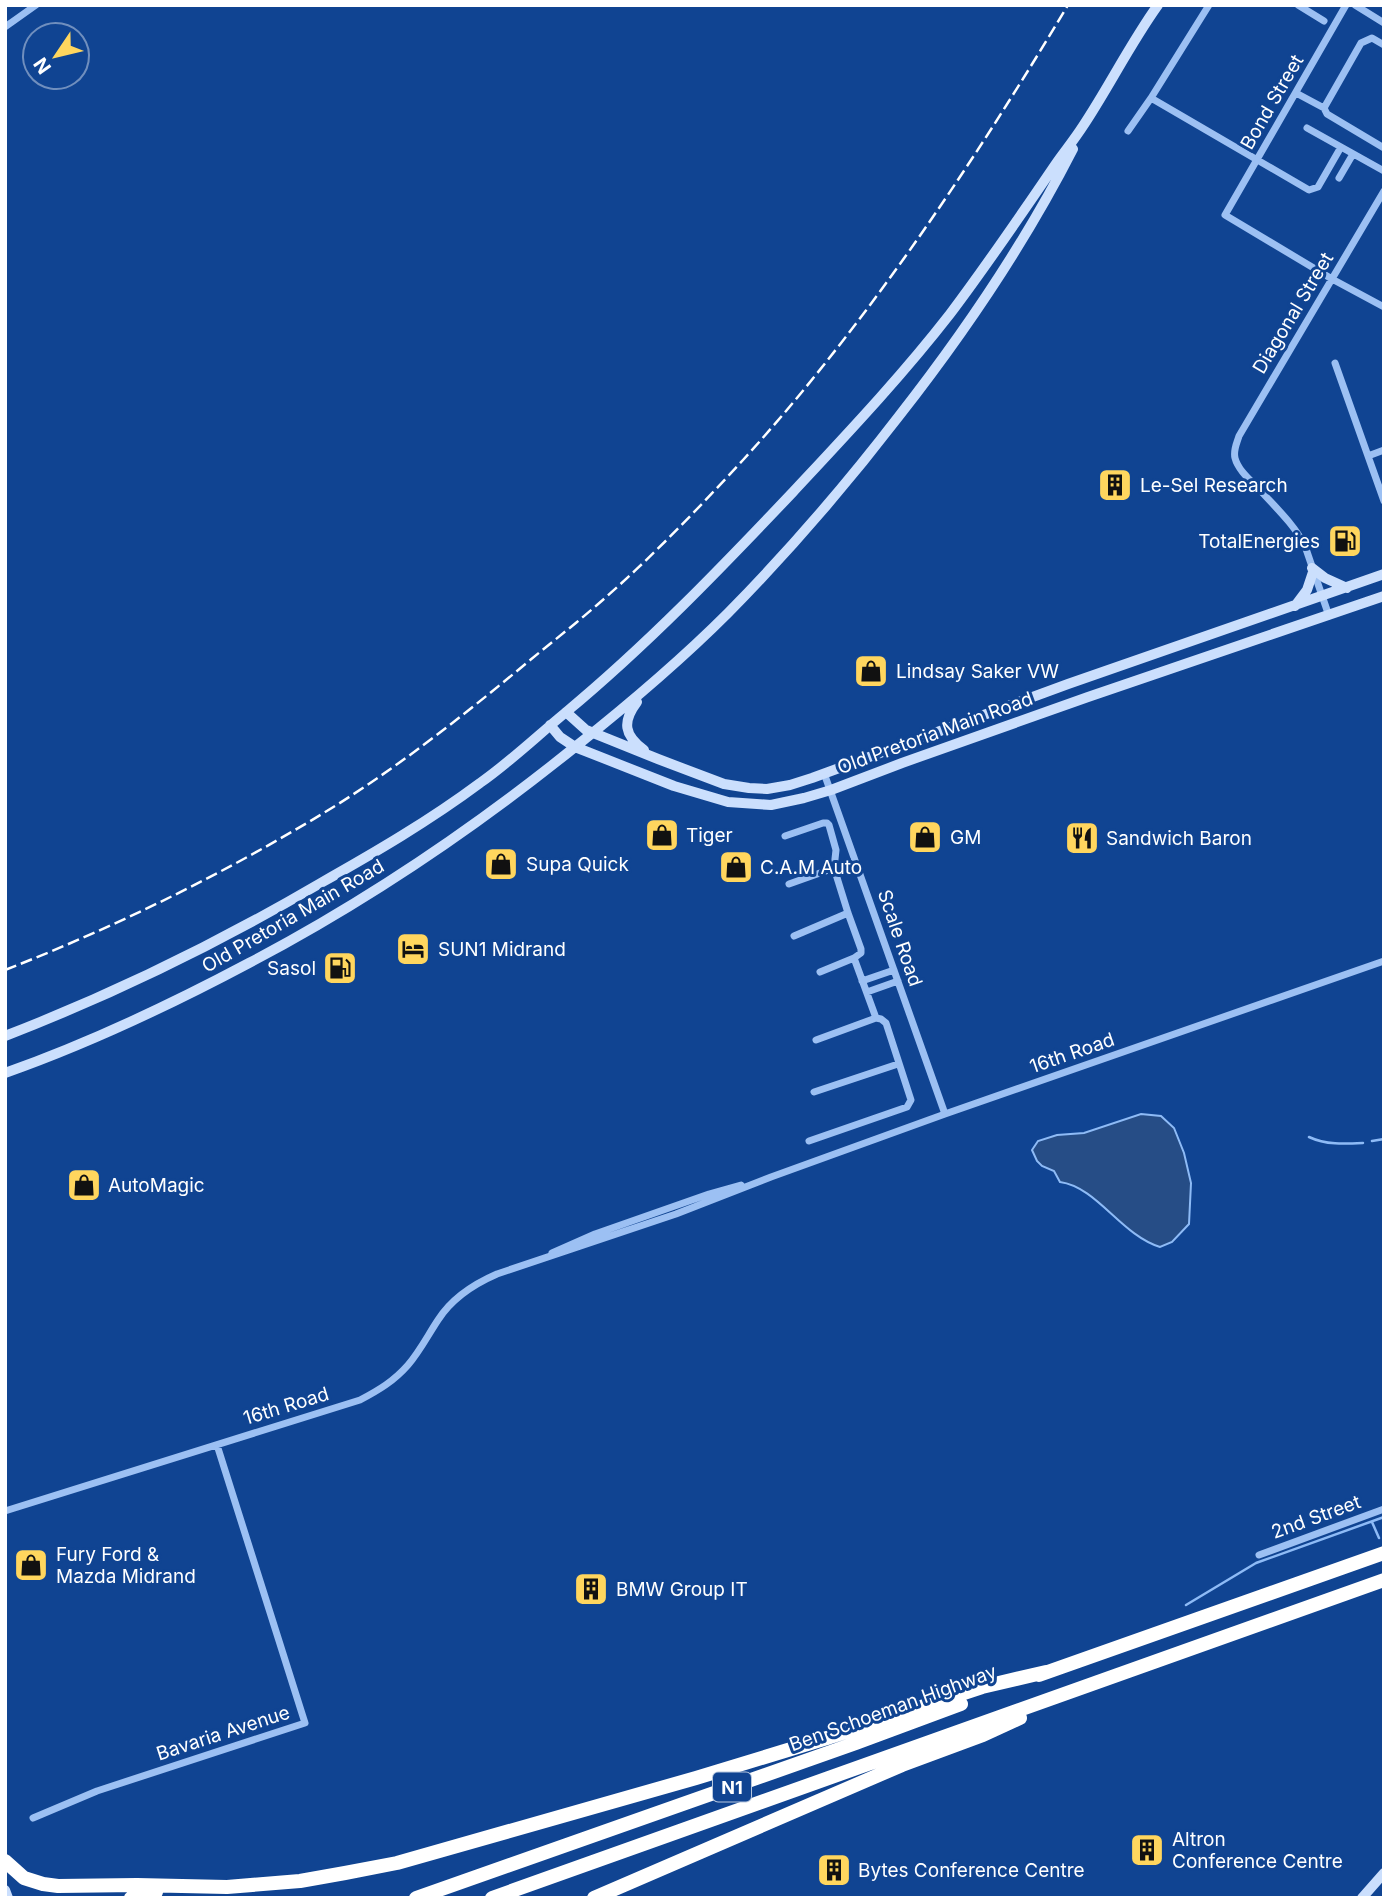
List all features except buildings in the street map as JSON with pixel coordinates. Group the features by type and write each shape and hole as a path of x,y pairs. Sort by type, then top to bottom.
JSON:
{"highway":[{"name":"Ben Schoeman Highway","path":"416,1898 1384,1553"},
{"name":"N1","path":"492,1898 1384,1580"},
{"path":"5,1861 24,1878 58,1886 197,1887 300,1881 397,1863 696,1778 982,1687 1046,1672"},
{"path":"594,1898 902,1765 983,1735 1068,1693"},
{"path":"131,1898 145,1893 197,1887"}],"main road":[{"name":"Old Pretoria Main Road","path":"1148,19 1153,5"},
{"name":"Old Pretoria Main Road","path":"5,1036 138,981 264,916 363,859 483,782 657,631 705,585 859,423 907,367 951,311 1082,127 1158,5"},
{"name":"Old Pretoria Main Road","path":"5,1073 128,1024 279,947 374,892 503,804 658,679 726,615 787,551 873,450 917,393 1000,273 1062,172 1082,127"},
{"path":"1295,606 1307,590 1313,570 1347,588"},
{"name":"Old Pretoria Main Road","path":"566,712 594,733 658,760 718,782 767,789 824,774 1056,689 1384,575"},
{"name":"Old Pretoria Main Road","path":"550,725 560,737 575,747 674,786 728,802 771,804 831,790 1384,596"},
{"path":"658,679 632,708 626,727 634,742 658,760"},
{"path":"1362,1898 1384,1873"},
{"path":"5,1890 8,1898"}],"street":[{"path":"5,26 36,5"},
{"path":"1128,131 1209,5"},
{"path":"1298,5 1324,20"},
{"name":"Bond Street","path":"1332,279 1225,215 1346,5"},
{"path":"1355,5 1384,23"},
{"path":"1324,108 1361,43 1372,38 1384,45"},
{"path":"1296,93 1324,108 1327,114 1384,148"},
{"path":"1151,98 1309,190 1318,187 1341,147"},
{"path":"1307,128 1384,171"},
{"path":"1339,178 1353,154"},
{"name":"Diagonal Street","path":"1313,570 1301,537 1242,472 1234,453 1239,436 1384,191"},
{"path":"1332,279 1384,307"},
{"path":"1335,363 1384,501"},
{"path":"1368,456 1384,450"},
{"path":"1313,570 1329,616"},
{"name":"Scale Road","path":"824,774 945,1114"},
{"path":"785,836 827,822 836,850 834,868 861,953 820,972"},
{"path":"789,884 834,868"},
{"path":"794,936 848,913"},
{"path":"854,958 876,1018"},
{"name":"16th Road","path":"5,1511 360,1400 383,1388 408,1365 439,1318 460,1295 481,1281 595,1234 709,1194 771,1177 1384,961"},
{"path":"862,981 894,970"},
{"path":"867,992 898,981"},
{"path":"809,1142 910,1104 911,1100 886,1023 881,1019 876,1018 816,1040"},
{"path":"814,1092 898,1063"},
{"name":"Bavaria Avenue","path":"33,1818 120,1783 305,1723 217,1444"},
{"name":"2nd Street","path":"1259,1555 1384,1509"}],"water":[{"path":"1141,1114 1161,1116 1174,1128 1184,1153 1191,1183 1189,1224 1172,1242 1160,1247 1133,1232 1086,1193 1060,1182 1054,1171 1037,1161 1032,1150 1038,1141 1057,1135 1084,1133"}],"waterway":[{"path":"1309,1137 1329,1143 1363,1143"},
{"path":"1372,1141 1384,1139"},
{"path":"1186,1605 1256,1563 1384,1517"},
{"path":"1372,1522 1379,1538"}],"railway":[{"path":"5,970 167,899 322,814 450,725 616,588 743,460 832,354 875,298 956,182 1068,5"}],"place":[{"name":"Le-Sel Research","path":"1115,485"},
{"name":"TotalEnergies","path":"1345,541"},
{"name":"Lindsay Saker VW","path":"871,671"},
{"name":"Tiger","path":"662,835"},
{"name":"GM","path":"925,837"},
{"name":"Sandwich Baron","path":"1082,838"},
{"name":"Supa Quick","path":"501,864"},
{"name":"C.A.M Auto","path":"736,867"},
{"name":"SUN1 Midrand","path":"413,949"},
{"name":"Sasol","path":"340,968"},
{"name":"AutoMagic","path":"84,1185"},
{"name":"Fury Ford & Mazda Midrand","path":"31,1565"},
{"name":"BMW Group IT","path":"591,1589"},
{"name":"Altron Conference Centre","path":"1147,1850"},
{"name":"Bytes Conference Centre","path":"834,1870"}]}
